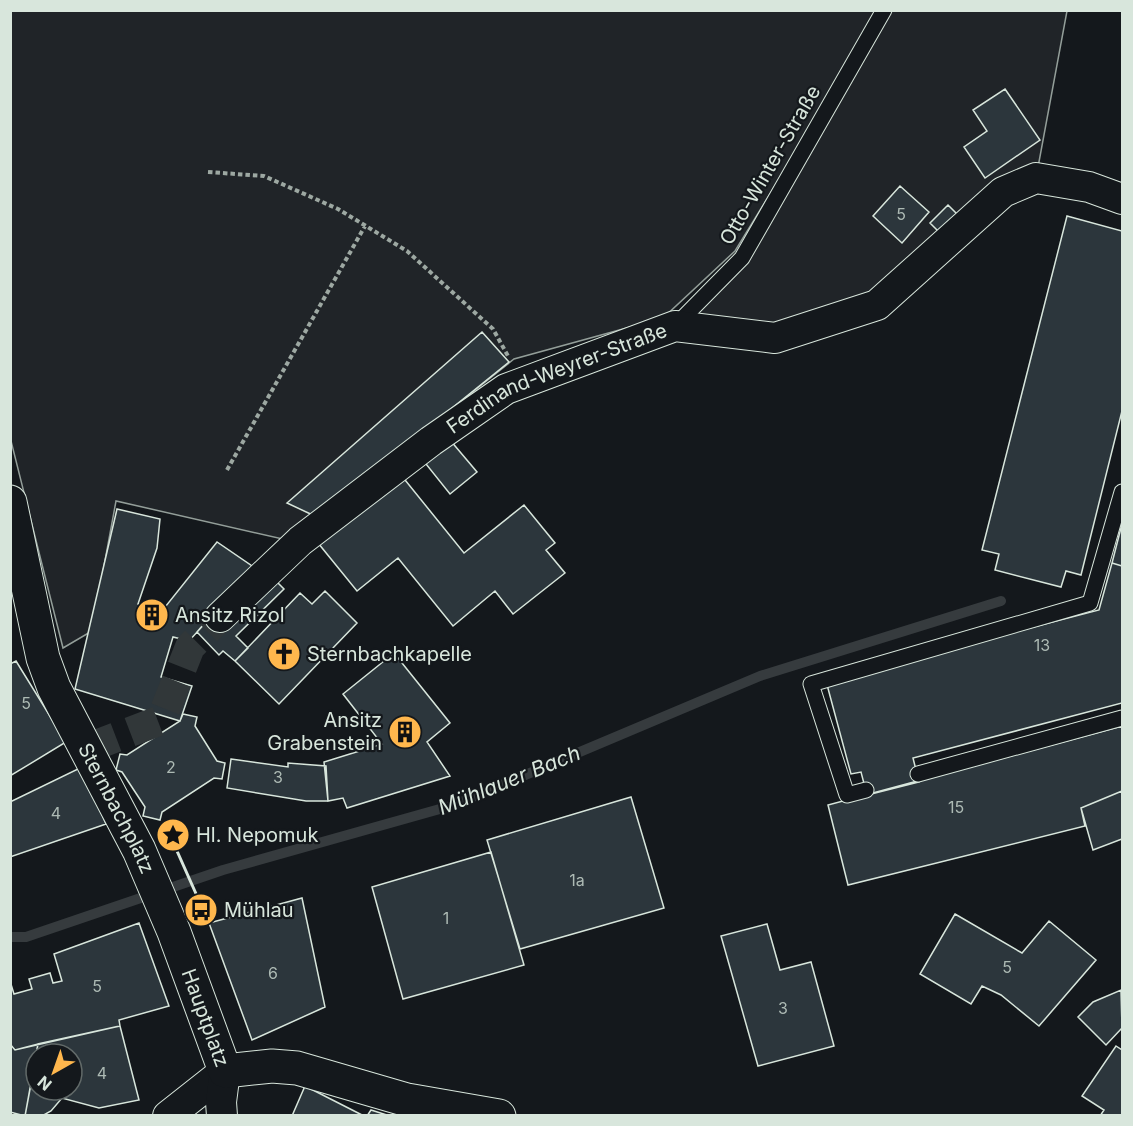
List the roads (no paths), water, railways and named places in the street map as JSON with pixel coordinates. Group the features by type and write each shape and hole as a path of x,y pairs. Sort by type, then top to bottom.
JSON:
{"main road":[{"name":"Sternbachplatz","path":"10,502 43,658 54,688 139,850 174,932"},
{"name":"Hauptplatz","path":"174,932 225,1071"},
{"path":"225,1071 272,1066 297,1068 407,1100 499,1116"}],"street":[{"name":"Ferdinand-Weyrer-Straße","path":"220,617 300,541 431,441 506,389 675,326 775,338 878,305 1003,192 1036,178 1089,187 1122,200"},
{"name":"Hauptplatz","path":"168,1116 225,1071"},
{"path":"222,1116 221,1102 225,1071"}],"lane":[{"name":"Otto-Winter-Straße","path":"675,326 742,258 884,10"},
{"path":"866,790 847,795 811,684 1090,603 1122,492"},
{"path":"918,774 1122,718"}],"waterway":[{"name":"Mühlauer Bach","path":"10,937 26,937 223,870 454,805 760,676 1001,601"}],"tunnel":[{"path":"88,748 161,720 190,647 220,617"}],"place":[{"name":"Ansitz Rizol","path":"152,615"},
{"name":"Sternbachkapelle","path":"284,654"},
{"name":"Ansitz Grabenstein","path":"405,732"},
{"name":"Hl. Nepomuk","path":"173,835"},
{"name":"Mühlau","path":"201,910"}]}
